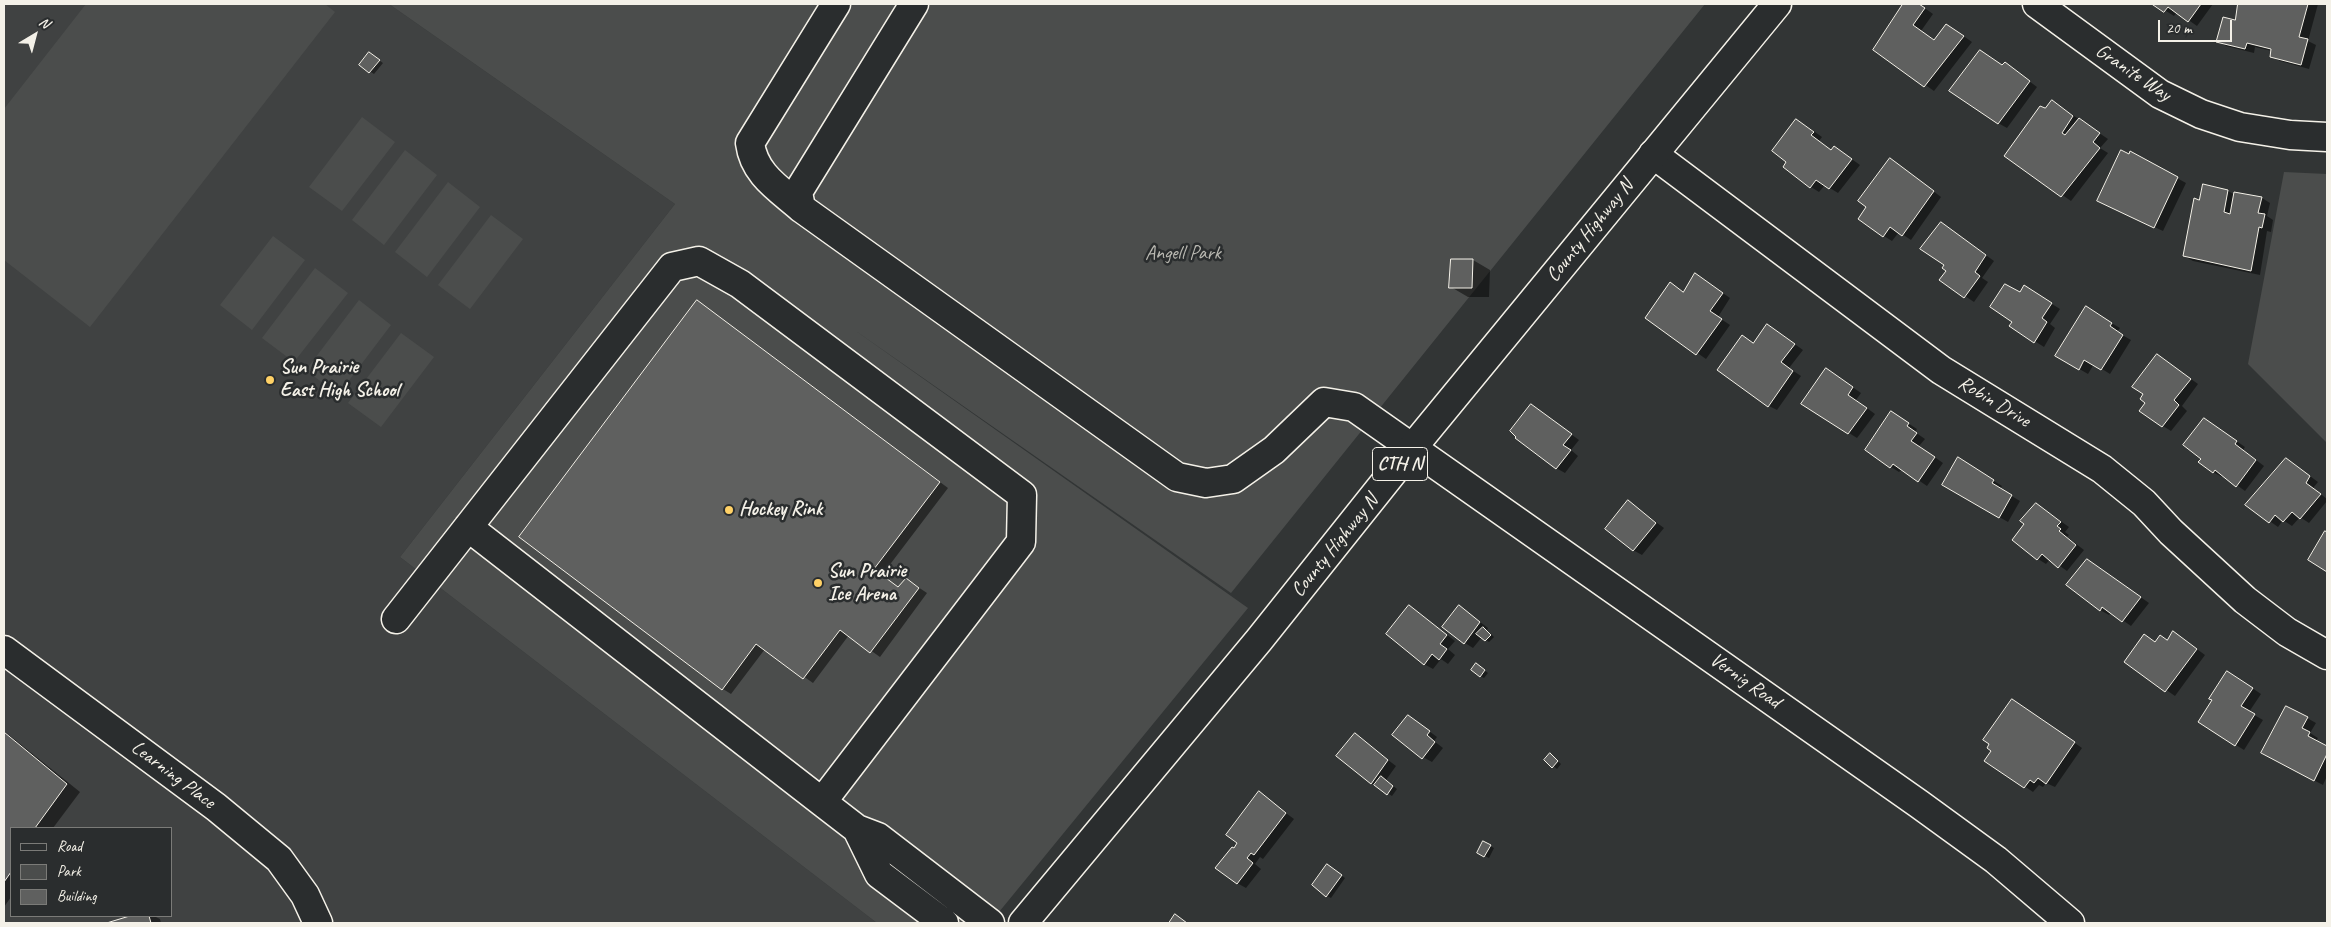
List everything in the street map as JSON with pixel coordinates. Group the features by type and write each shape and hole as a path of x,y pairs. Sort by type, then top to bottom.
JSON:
{"street":[{"path":"800,208 765,176 752,158 750,143 836,4"},
{"path":"800,208 798,192 914,4"},
{"name":"County Highway N","path":"1023,923 1252,648 1777,4"},
{"name":"Granite Way","path":"2037,4 2160,94 2201,114 2240,127 2290,135 2327,137"},
{"name":"Robin Drive","path":"1653,154 1941,370 2102,469 2144,503 2171,532 2245,600 2287,632 2327,655"},
{"name":"Vernig Road","path":"800,208 1177,477 1206,483 1233,479 1274,450 1324,402 1354,407 1414,447 1919,804 1996,860 2070,923"},
{"path":"396,619 672,268 699,262 740,284 1022,495 1021,542 822,802"},
{"path":"468,527 857,829 878,837 990,923"},
{"name":"Learning Place","path":"4,650 216,807 279,859 305,895 318,923"},
{"path":"857,829 878,874 944,923"}],"shaded area":[{"name":"Sun Prairie East High School","path":"4,4 389,4 675,204 400,557 877,923 4,923"}],"green space":[{"path":"86,4 325,4 335,12 90,327 4,260 4,109"},
{"name":"Angell Park","path":"389,4 1705,4 1231,593 853,329 1248,608 990,923 877,923 400,557 675,204"},
{"path":"362,117 395,142 342,211 309,187"},
{"path":"405,150 437,175 384,245 352,220"},
{"path":"2284,172 2327,174 2327,443 2248,364"},
{"path":"448,182 480,207 427,277 395,252"},
{"path":"491,215 523,239 470,309 438,285"},
{"path":"273,236 305,260 252,330 220,305"},
{"path":"315,268 348,293 294,362 262,338"},
{"path":"359,300 391,325 338,395 306,370"},
{"path":"401,333 434,357 381,427 348,403"}],"building":[{"path":"1903,4 1919,4 1925,8 1913,25 1934,40 1946,24 1964,36 1924,87 1873,50"},
{"path":"2152,4 2201,4 2188,22 2168,7 2164,12"},
{"path":"2238,4 2308,4 2299,37 2308,39 2301,65 2270,57 2271,49 2247,43 2245,49 2216,42 2223,17 2235,20"},
{"path":"1980,50 2002,65 2005,62 2030,81 1998,124 1949,91"},
{"path":"369,52 380,60 369,73 359,65"},
{"path":"2052,100 2073,116 2062,133 2065,135 2079,118 2100,133 2093,142 2100,148 2061,197 2004,156 2040,106 2045,108"},
{"path":"1796,119 1814,132 1811,135 1831,150 1834,146 1852,159 1829,189 1816,180 1810,188 1783,167 1786,162 1772,151"},
{"path":"2121,150 2129,154 2130,151 2178,177 2154,228 2097,201"},
{"path":"1890,158 1934,191 1902,236 1890,227 1883,237 1858,219 1866,207 1858,201"},
{"path":"2203,184 2228,190 2224,212 2230,214 2234,192 2262,197 2258,213 2265,214 2262,228 2259,227 2251,271 2183,256 2194,198 2199,200"},
{"path":"1941,222 1986,255 1975,272 1980,276 1964,298 1939,280 1946,271 1942,268 1944,265 1920,249"},
{"path":"1451,259 1473,259 1472,288 1449,288"},
{"path":"1695,273 1723,293 1710,311 1722,319 1696,355 1645,318 1670,282 1683,292"},
{"path":"2005,284 2020,292 2024,285 2052,303 2042,318 2047,322 2034,343 2009,326 2012,322 1990,307"},
{"name":"Hockey Rink","path":"697,300 940,482 874,569 898,587 906,578 919,588 870,653 840,630 803,679 756,644 722,690 519,537"},
{"path":"2086,306 2112,323 2110,326 2123,335 2101,370 2084,360 2079,370 2055,356"},
{"path":"1767,324 1795,344 1781,362 1793,371 1768,407 1717,370 1742,335 1753,343"},
{"path":"2157,354 2191,379 2174,400 2179,405 2162,427 2139,411 2145,403 2140,399 2143,394 2132,387"},
{"path":"1826,368 1853,387 1848,395 1867,408 1848,434 1801,404"},
{"path":"1531,404 1572,434 1563,445 1571,450 1556,469 1515,438 1510,431"},
{"path":"1891,411 1909,423 1907,426 1917,433 1911,441 1935,457 1918,482 1893,464 1890,468 1865,450"},
{"path":"2204,418 2237,441 2235,444 2256,460 2236,487 2215,470 2213,473 2198,462 2201,459 2183,445"},
{"path":"1958,457 1994,480 1992,483 2012,495 1999,518 1942,485"},
{"path":"2286,458 2310,476 2306,483 2321,494 2300,519 2292,512 2283,522 2275,515 2269,523 2245,505"},
{"path":"1628,500 1656,523 1633,551 1605,529"},
{"path":"2036,503 2061,522 2057,526 2061,529 2059,531 2076,545 2058,568 2042,554 2037,560 2012,540 2024,524 2020,521"},
{"path":"2325,531 2327,532 2327,572 2308,560"},
{"path":"2087,559 2141,597 2122,622 2102,607 2100,611 2066,585"},
{"path":"1409,605 1447,635 1440,644 1447,649 1439,660 1432,654 1424,665 1386,634"},
{"path":"1459,605 1480,622 1464,644 1442,627"},
{"path":"1483,627 1491,635 1485,641 1476,634"},
{"path":"2173,631 2197,649 2165,692 2124,662 2144,634 2155,642 2160,635 2167,640"},
{"path":"1476,663 1485,670 1480,677 1471,670"},
{"path":"2227,671 2253,688 2241,706 2255,714 2235,746 2198,722 2212,700 2209,699"},
{"path":"2012,699 2075,742 2046,784 2038,778 2034,783 2030,780 2024,788 1984,761 1991,751 1987,748 1989,744 1983,740"},
{"path":"2286,706 2308,717 2302,728 2310,732 2308,736 2327,746 2327,754 2314,781 2261,753"},
{"path":"1408,715 1430,731 1427,735 1435,742 1422,759 1392,735"},
{"path":"4,732 67,784 36,827 10,827 10,873 4,882"},
{"path":"1355,733 1388,760 1371,784 1336,756"},
{"path":"1550,753 1558,761 1552,768 1544,760"},
{"path":"1381,776 1393,786 1387,795 1374,785"},
{"path":"1259,791 1286,813 1254,855 1251,853 1247,858 1253,863 1237,884 1215,868 1237,843 1226,835"},
{"path":"1483,841 1491,845 1484,857 1477,853"},
{"path":"1327,864 1342,875 1326,897 1312,885"},
{"path":"1175,914 1187,923 1169,923"},
{"path":"127,917 149,917 151,923 107,923"}],"place":[{"name":"Sun Prairie East High School","path":"270,380"},
{"name":"Hockey Rink","path":"729,510"},
{"name":"Sun Prairie Ice Arena","path":"818,583"}]}
